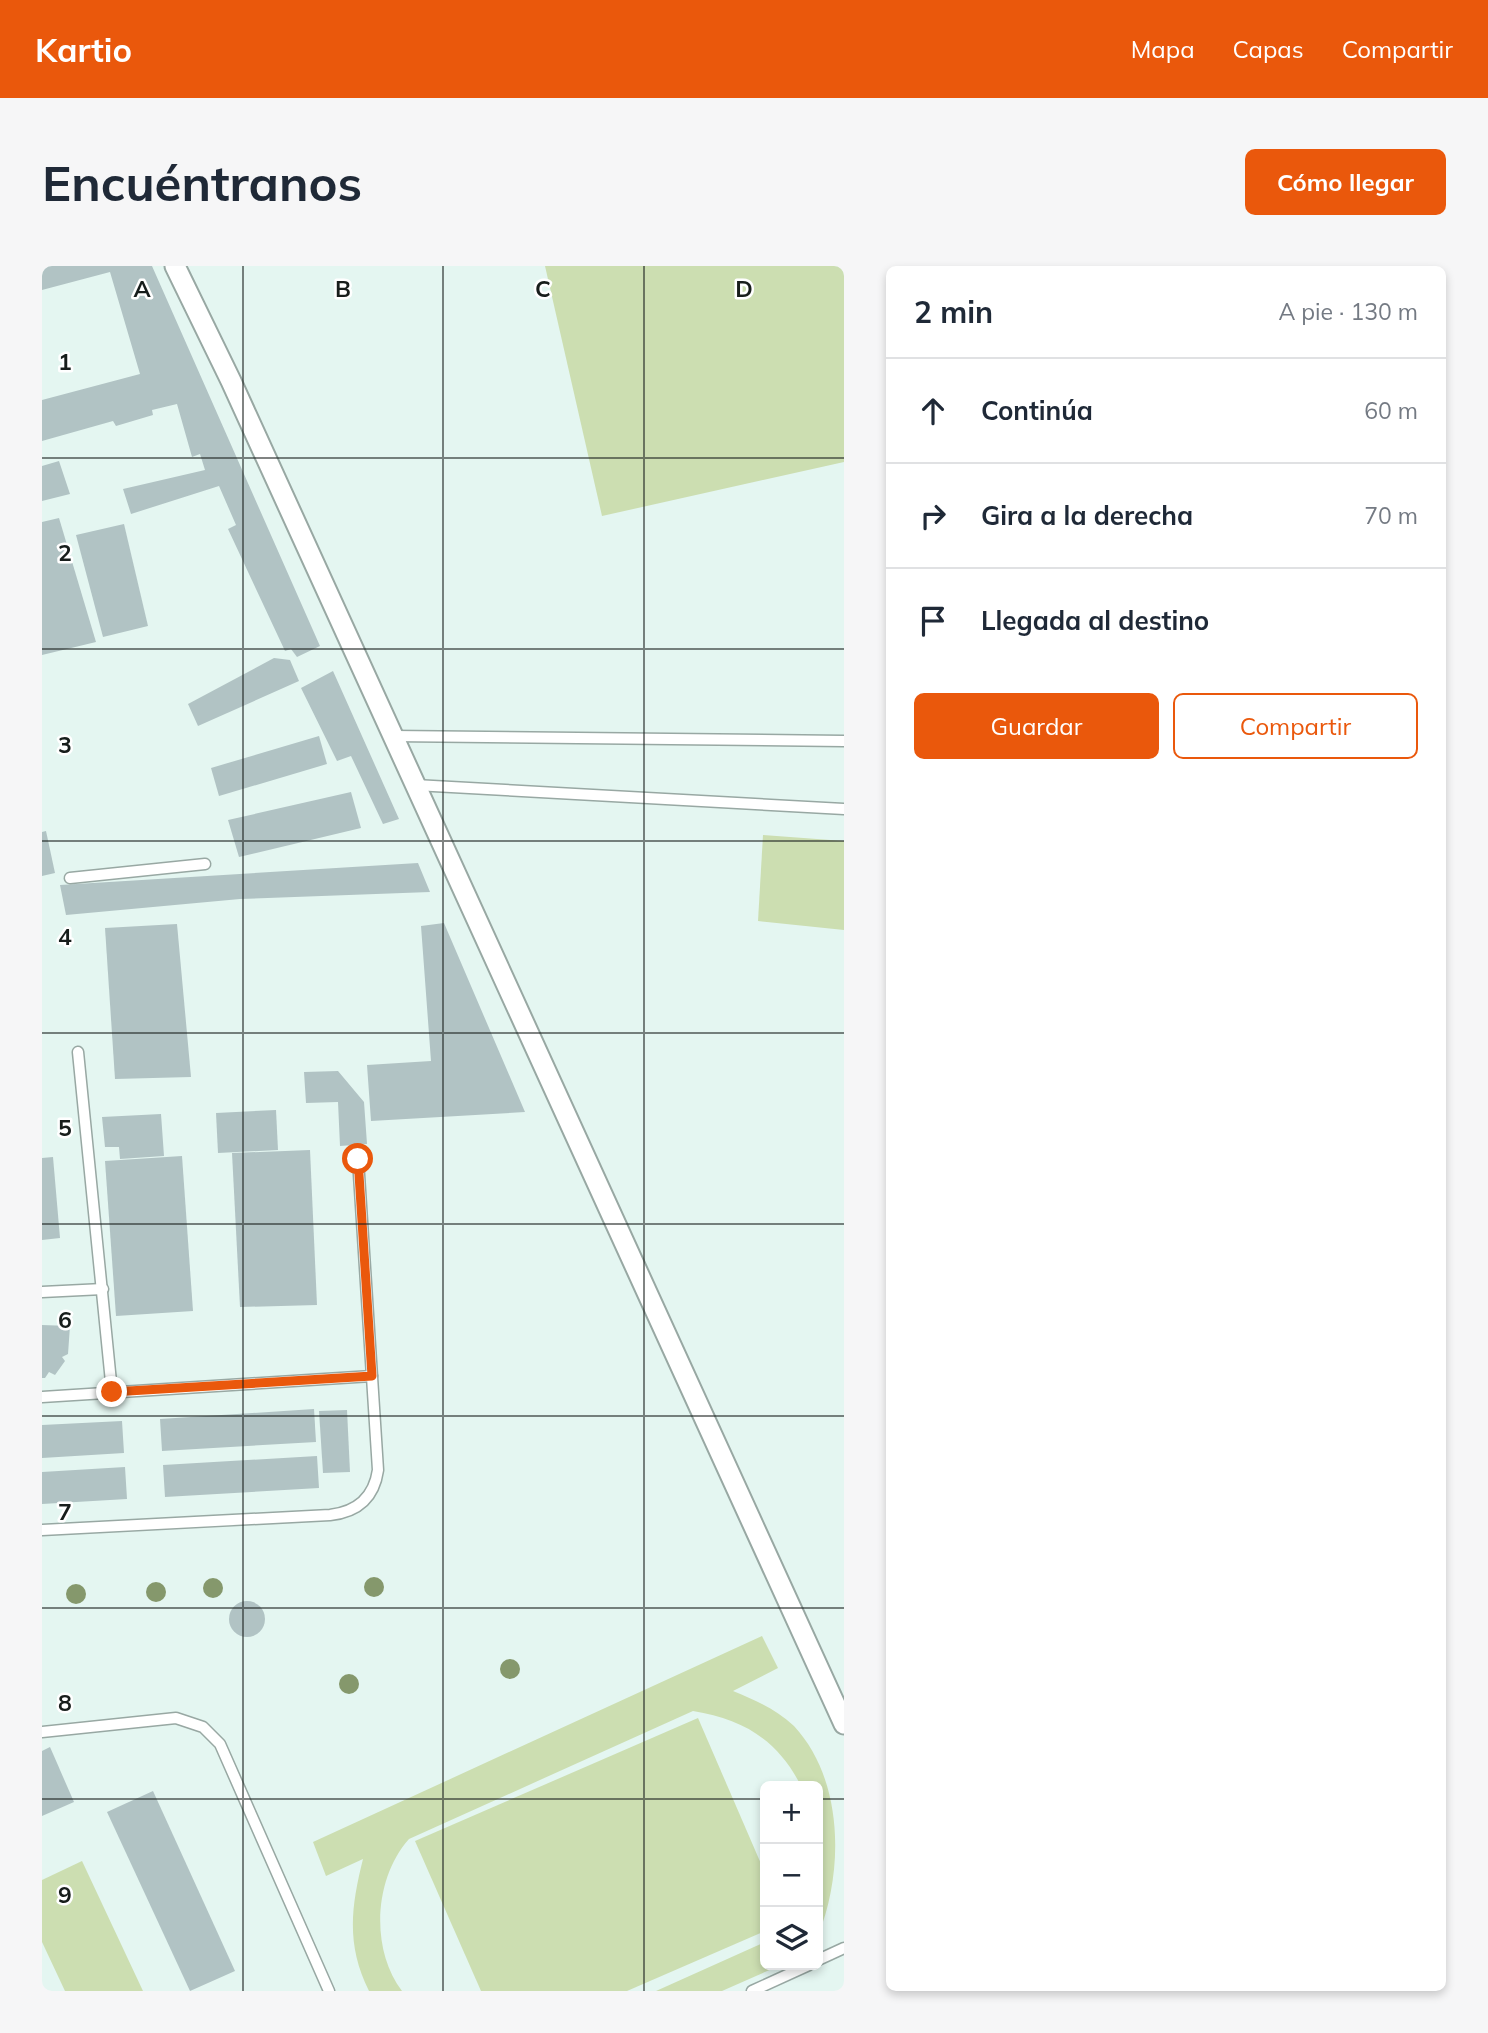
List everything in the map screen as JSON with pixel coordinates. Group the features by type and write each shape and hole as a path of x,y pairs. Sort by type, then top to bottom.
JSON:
{"street":[{"path":"175,266 231,381 844,1724"}],"lane":[{"path":"392,736 844,741"},
{"path":"414,785 844,809"},
{"path":"70,878 205,864"},
{"path":"78,1052 112,1392"},
{"path":"42,1530 330,1515 354,1509 372,1493 378,1470 358,1159"},
{"path":"42,1292 103,1289"},
{"path":"42,1397 372,1376"},
{"path":"43,1729 176,1718 202,1727 220,1744 325,1990"},
{"path":"823,1958 844,1948"},
{"path":"752,1991 797,1970"}],"green space":[{"path":"545,266 844,266 844,462 602,516"},
{"path":"763,835 844,841 844,930 758,921"},
{"path":"762,1636 778,1668 733,1691 773,1710 787,1720 810,1748 822,1772 830,1799 835,1855 832,1883 823,1920 823,1781 798,1781 781,1756 757,1734 728,1720 693,1711 409,1839 397,1855 389,1873 380,1914 385,1955 402,1991 369,1991 357,1958 353,1926 363,1859 326,1876 313,1842"},
{"path":"698,1718 760,1861 760,1933 627,1991 481,1991 415,1841"},
{"path":"82,1861 143,1991 65,1991 42,1942 42,1880"},
{"path":"760,1944 760,1970 770,1970 722,1991 656,1991"}],"building":[{"path":"42,266 152,266 320,646 297,657 291,649 285,651 228,529 236,525 219,486 131,514 123,489 205,470 200,454 192,457 177,404 152,410 153,415 116,426 113,421 42,441 42,400 140,374 110,272 42,290"},
{"path":"59,461 70,494 42,501 42,466"},
{"path":"59,518 96,642 42,655 42,522"},
{"path":"124,524 148,626 103,637 76,535"},
{"path":"274,658 290,660 299,681 198,726 188,704"},
{"path":"333,671 399,819 383,824 351,756 337,761 301,688"},
{"path":"319,736 327,764 219,796 211,768"},
{"path":"351,792 361,828 239,857 228,820"},
{"path":"46,831 55,873 42,876 42,832"},
{"path":"418,863 430,892 240,899 66,915 60,885"},
{"path":"444,923 525,1112 371,1121 367,1065 431,1061 421,926"},
{"path":"177,924 191,1077 115,1079 105,928"},
{"path":"338,1071 364,1102 367,1144 340,1146 338,1102 306,1103 304,1072"},
{"path":"276,1110 278,1150 218,1153 216,1113"},
{"path":"161,1114 164,1156 120,1159 119,1147 105,1147 102,1117"},
{"path":"310,1150 317,1305 240,1307 232,1153"},
{"path":"182,1156 193,1311 116,1316 105,1161"},
{"path":"53,1157 60,1238 42,1240 42,1158"},
{"path":"42,1325 70,1326 68,1354 62,1357 65,1361 55,1375 49,1372 45,1378 42,1378"},
{"path":"314,1409 316,1442 162,1451 160,1419"},
{"path":"347,1410 350,1472 323,1473 319,1411"},
{"path":"122,1421 124,1453 42,1458 42,1425"},
{"path":"317,1456 319,1488 165,1497 163,1465"},
{"path":"125,1467 127,1499 42,1504 42,1472"},
{"path":"247,1601 260,1606 265,1619 260,1632 247,1637 234,1632 229,1619 234,1606"},
{"path":"50,1747 74,1802 42,1816 42,1751"},
{"path":"153,1791 235,1971 190,1991 107,1812"}],"route":[{"path":"112,1392 372,1376 358,1159"}]}
